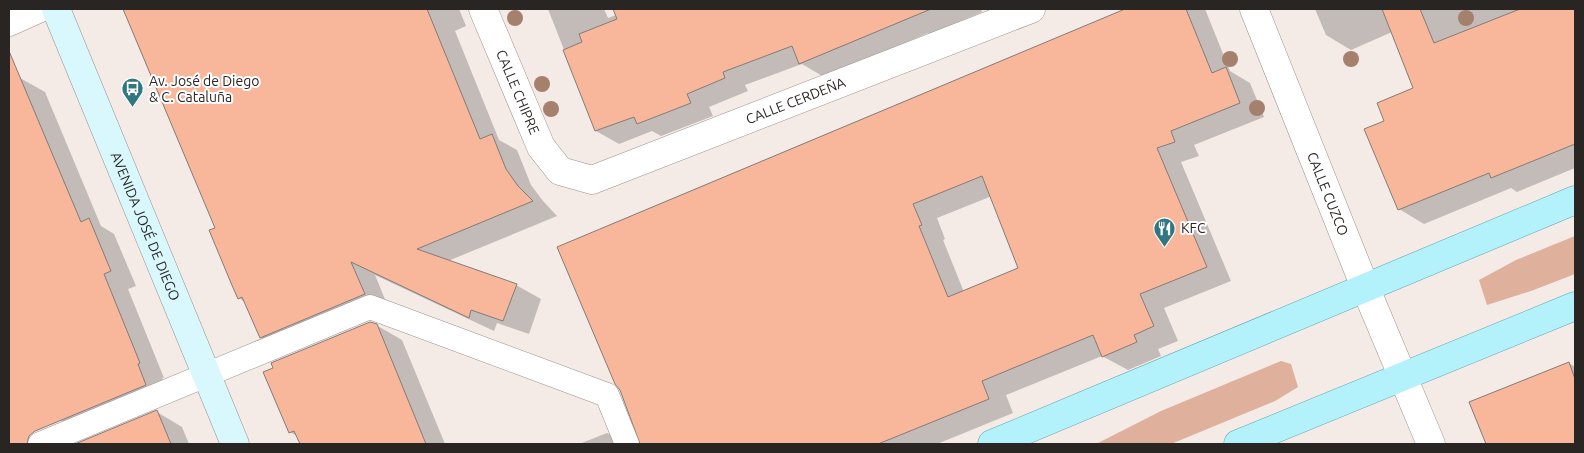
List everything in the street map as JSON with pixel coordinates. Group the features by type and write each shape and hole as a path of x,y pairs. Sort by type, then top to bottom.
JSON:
{"main road":[{"name":"AVENIDA JOSÉ DE DIEGO","path":"56,9 235,444"},
{"path":"992,444 1575,200"},
{"path":"1238,444 1575,306"}],"street":[{"path":"9,22 38,9"},
{"name":"CALLE CHIPRE","path":"483,9 541,147 560,170"},
{"name":"CALLE CERDEÑA","path":"560,170 592,180 1031,9"},
{"name":"CALLE CUZCO","path":"1254,9 1365,287 1431,444"}],"lane":[{"path":"40,444 370,307 607,395 627,444"}],"shaded area":[{"path":"1575,236 1575,274 1487,305 1479,280 1516,260"},
{"path":"1281,361 1291,364 1298,387 1275,401 1171,444 1096,444 1161,411"}],"building":[{"path":"123,9 427,9 480,139 492,134 506,169 518,186 533,201 417,249 517,284 503,321 471,310 469,318 351,262 365,294 260,338 242,297 238,299 231,283 209,230 215,228"},
{"path":"613,9 931,9 799,64 792,46 723,72 725,78 687,94 691,103 637,124 634,117 595,131 563,50 582,42 579,34 617,19"},
{"path":"1125,9 1186,9 1212,73 1226,67 1240,103 1171,131 1175,142 1157,148 1207,267 1140,294 1154,326 1134,335 1137,342 1102,357 1093,335 982,381 989,399 878,444 640,444 620,390 615,384 557,247","holes":["982,176 1018,268 948,297 919,226 922,225 913,204"]},
{"path":"1382,9 1420,9 1434,43 1520,9 1575,9 1575,144 1491,178 1489,173 1398,210 1364,129 1384,121 1377,103 1413,88"},
{"path":"9,51 81,222 89,218 111,271 104,274 140,363 138,364 146,385 35,431 29,436 27,444 9,444"},
{"path":"370,322 377,324 426,444 300,444 294,431 289,433 263,372 273,368 271,363"},
{"path":"1569,362 1575,379 1575,444 1486,444 1469,402"},
{"path":"157,410 171,444 75,444"}],"place":[{"name":"Av. José de Diego & C. Cataluña","path":"133,108"},
{"name":"KFC","path":"1165,247"}]}
